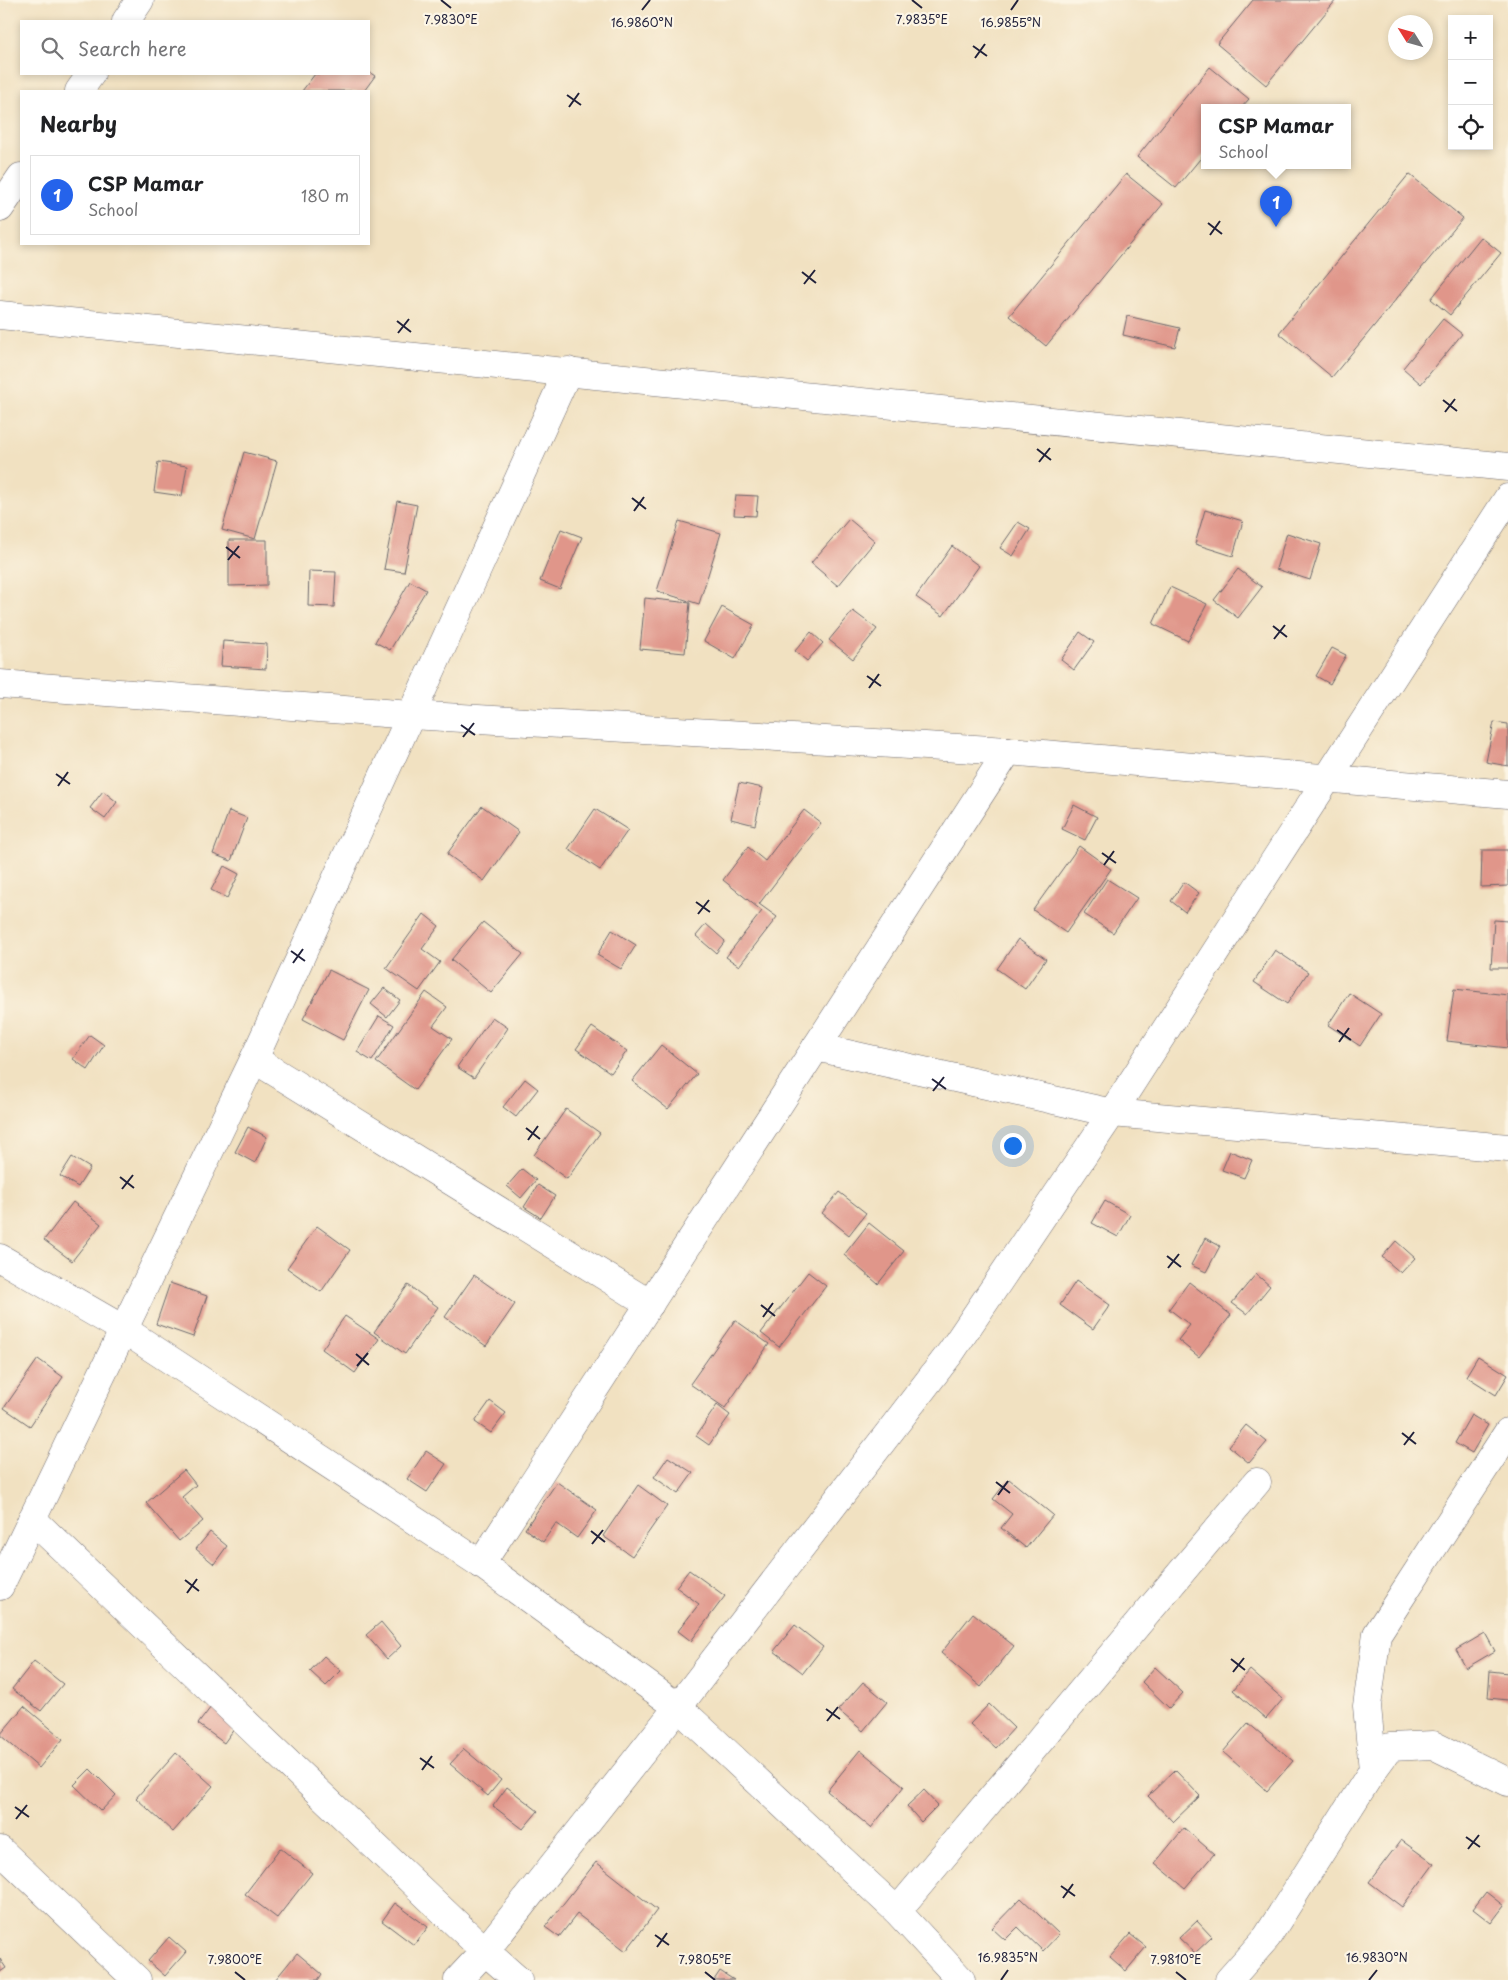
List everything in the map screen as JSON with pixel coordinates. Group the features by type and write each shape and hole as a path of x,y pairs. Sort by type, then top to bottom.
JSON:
{"street":[{"path":"127,20 140,0"},
{"path":"80,90 90,75"},
{"path":"0,208 20,178"},
{"path":"0,314 1508,467"},
{"path":"0,1586 254,1059 568,371"},
{"path":"458,1980 485,1951 678,1707 951,1352 1112,1113 1508,498"},
{"path":"0,684 411,715 1008,751 1508,794"},
{"path":"481,1564 1008,751"},
{"path":"816,1047 1112,1113 1508,1148"},
{"path":"254,1059 650,1304"},
{"path":"0,1258 123,1329 481,1564 678,1707 896,1911 961,1980"},
{"path":"1373,1770 1367,1706 1377,1634 1508,1432"},
{"path":"896,1911 1257,1482"},
{"path":"32,1519 485,1951 518,1980"},
{"path":"1229,1980 1267,1937 1373,1770 1390,1747 1433,1745 1508,1782"},
{"path":"0,1850 137,1980"}],"building":[{"path":"1253,0 1336,0 1266,85 1217,44"},
{"path":"1210,67 1249,99 1245,104 1201,104 1201,158 1176,188 1137,157"},
{"path":"370,73 375,76 365,90 303,90 314,75 370,75"},
{"path":"1126,174 1163,204 1046,346 1009,316"},
{"path":"1409,174 1463,218 1332,377 1279,333"},
{"path":"1481,237 1501,253 1450,315 1431,299"},
{"path":"1127,316 1180,328 1175,347 1123,335"},
{"path":"1443,319 1462,334 1421,384 1403,368"},
{"path":"244,452 277,461 255,539 222,530"},
{"path":"158,462 187,466 182,496 154,492"},
{"path":"736,495 758,496 756,516 734,515"},
{"path":"397,501 417,505 404,572 384,569"},
{"path":"1205,510 1243,521 1233,556 1195,544"},
{"path":"849,519 875,541 838,586 811,563"},
{"path":"679,521 721,533 699,604 657,591"},
{"path":"1018,522 1030,529 1013,556 1000,548"},
{"path":"561,529 582,537 560,589 540,581"},
{"path":"1287,533 1321,544 1310,580 1276,569"},
{"path":"229,540 267,540 267,585 229,586"},
{"path":"952,546 979,566 943,616 916,597"},
{"path":"1238,569 1262,587 1238,618 1214,600"},
{"path":"309,571 336,572 334,607 308,606"},
{"path":"410,581 426,590 390,650 375,642"},
{"path":"1170,587 1207,604 1188,641 1153,624"},
{"path":"645,598 690,603 685,653 640,649"},
{"path":"722,607 754,625 735,659 704,641"},
{"path":"853,611 877,629 853,659 829,640"},
{"path":"811,632 823,643 807,661 795,651"},
{"path":"1080,632 1094,642 1074,670 1061,660"},
{"path":"223,641 267,644 266,669 221,666"},
{"path":"1332,648 1346,655 1330,684 1316,676"},
{"path":"1494,722 1508,724 1508,766 1486,762"},
{"path":"739,783 763,788 755,825 731,819"},
{"path":"103,791 117,802 105,819 90,808"},
{"path":"1074,805 1097,817 1085,840 1062,829"},
{"path":"482,806 519,832 484,881 447,854"},
{"path":"595,809 628,830 600,870 568,849"},
{"path":"804,810 821,823 759,904 777,917 739,966 726,957 762,911 723,880 748,847 765,861"},
{"path":"229,811 247,818 231,861 213,854"},
{"path":"1079,846 1111,869 1066,933 1033,910"},
{"path":"1482,850 1508,850 1508,886 1481,887"},
{"path":"224,866 239,874 227,898 211,890"},
{"path":"1107,879 1137,898 1113,933 1084,914"},
{"path":"1184,882 1199,893 1185,912 1171,901"},
{"path":"424,914 439,926 422,949 440,962 419,991 386,968"},
{"path":"1494,920 1508,921 1508,968 1491,968"},
{"path":"483,922 523,954 491,993 451,960"},
{"path":"706,924 725,941 716,953 696,936"},
{"path":"612,930 636,945 621,969 597,955"},
{"path":"1018,939 1046,959 1025,989 997,969"},
{"path":"1275,950 1308,972 1287,1004 1254,982"},
{"path":"329,970 369,990 343,1040 303,1019"},
{"path":"384,988 400,1000 387,1017 371,1004"},
{"path":"1454,989 1508,995 1508,1048 1447,1041"},
{"path":"426,992 447,1007 433,1026 452,1039 415,1090 376,1062"},
{"path":"1349,993 1381,1014 1360,1046 1328,1025"},
{"path":"379,1016 394,1025 372,1061 357,1052"},
{"path":"492,1017 508,1028 474,1078 457,1067"},
{"path":"592,1027 627,1051 611,1073 576,1049"},
{"path":"90,1035 104,1045 88,1070 73,1059"},
{"path":"661,1045 697,1074 668,1109 632,1081"},
{"path":"525,1079 538,1089 516,1117 503,1107"},
{"path":"566,1109 600,1133 567,1179 534,1155"},
{"path":"248,1127 267,1137 255,1163 235,1152"},
{"path":"1230,1151 1252,1160 1244,1178 1222,1170"},
{"path":"72,1157 90,1168 78,1187 60,1176"},
{"path":"522,1169 536,1180 521,1198 507,1186"},
{"path":"538,1185 555,1196 541,1218 524,1207"},
{"path":"839,1192 866,1213 849,1235 822,1213"},
{"path":"1105,1201 1130,1215 1118,1237 1092,1223"},
{"path":"73,1202 101,1224 72,1261 44,1240"},
{"path":"869,1223 904,1251 878,1284 844,1255"},
{"path":"317,1226 350,1250 321,1292 287,1268"},
{"path":"1205,1238 1220,1246 1206,1272 1191,1265"},
{"path":"1396,1241 1415,1258 1401,1273 1382,1257"},
{"path":"808,1272 826,1286 779,1347 761,1333"},
{"path":"1256,1274 1270,1286 1247,1314 1232,1303"},
{"path":"474,1275 515,1304 486,1346 445,1317"},
{"path":"1076,1281 1110,1305 1093,1329 1060,1305"},
{"path":"1189,1282 1231,1315 1199,1357 1178,1340 1190,1325 1169,1309"},
{"path":"170,1283 207,1296 193,1337 156,1324"},
{"path":"408,1285 438,1307 405,1354 374,1332"},
{"path":"345,1316 379,1339 355,1373 322,1349"},
{"path":"735,1320 769,1344 725,1408 690,1384"},
{"path":"1478,1356 1508,1375 1496,1395 1466,1376"},
{"path":"38,1359 63,1377 30,1426 4,1408"},
{"path":"490,1401 506,1413 491,1433 475,1422"},
{"path":"717,1405 730,1415 709,1445 696,1436"},
{"path":"1471,1415 1488,1425 1472,1453 1455,1443"},
{"path":"1246,1425 1267,1442 1249,1463 1229,1446"},
{"path":"426,1451 446,1464 427,1492 407,1479"},
{"path":"668,1457 693,1473 678,1494 654,1477"},
{"path":"184,1470 196,1485 182,1497 203,1521 179,1541 146,1503"},
{"path":"1009,1479 1053,1515 1026,1548 1001,1528 1012,1514 993,1499"},
{"path":"557,1482 597,1510 577,1538 556,1523 543,1542 525,1529"},
{"path":"638,1485 667,1506 632,1556 603,1536"},
{"path":"210,1532 227,1546 214,1564 196,1549"},
{"path":"689,1570 725,1596 691,1641 678,1631 699,1604 676,1587"},
{"path":"973,1613 1014,1646 981,1687 941,1653"},
{"path":"381,1622 401,1646 387,1659 366,1635"},
{"path":"795,1625 823,1647 803,1673 774,1651"},
{"path":"1485,1633 1495,1651 1466,1668 1456,1650"},
{"path":"324,1656 341,1671 326,1686 310,1671"},
{"path":"34,1661 63,1684 41,1711 12,1689"},
{"path":"1155,1667 1183,1693 1169,1708 1142,1682"},
{"path":"1250,1670 1283,1699 1266,1719 1233,1690"},
{"path":"1490,1671 1508,1673 1508,1700 1488,1698"},
{"path":"863,1682 887,1702 863,1731 838,1710"},
{"path":"989,1704 1014,1728 996,1748 970,1724"},
{"path":"24,1706 63,1739 39,1768 0,1735"},
{"path":"211,1707 237,1725 224,1743 198,1724"},
{"path":"1248,1723 1293,1761 1267,1791 1223,1752"},
{"path":"464,1749 501,1780 488,1796 450,1764"},
{"path":"860,1750 904,1786 871,1828 827,1791"},
{"path":"176,1753 213,1786 173,1832 136,1798"},
{"path":"90,1769 116,1795 101,1811 74,1785"},
{"path":"1175,1770 1200,1796 1173,1822 1148,1796"},
{"path":"507,1787 538,1811 523,1829 493,1806"},
{"path":"924,1790 938,1805 921,1822 907,1806"},
{"path":"1184,1828 1214,1854 1185,1888 1155,1863"},
{"path":"1401,1840 1434,1864 1402,1907 1369,1882"},
{"path":"280,1848 312,1873 277,1918 245,1894"},
{"path":"596,1862 657,1910 626,1951 577,1914 559,1937 545,1927"},
{"path":"1486,1892 1504,1906 1491,1923 1473,1909"},
{"path":"1021,1898 1059,1934 1043,1951 1018,1927 1005,1940 992,1928"},
{"path":"395,1903 428,1927 414,1945 382,1921"},
{"path":"1197,1921 1212,1937 1195,1953 1179,1938"},
{"path":"1130,1934 1146,1947 1126,1971 1110,1957"},
{"path":"169,1937 186,1952 165,1976 148,1961"},
{"path":"297,1953 322,1974 318,1980 275,1980"},
{"path":"0,1959 6,1968 0,1972"},
{"path":"720,1971 734,1980 714,1980"}],"place":[{"name":"CSP Mamar","path":"1276,227"}]}
